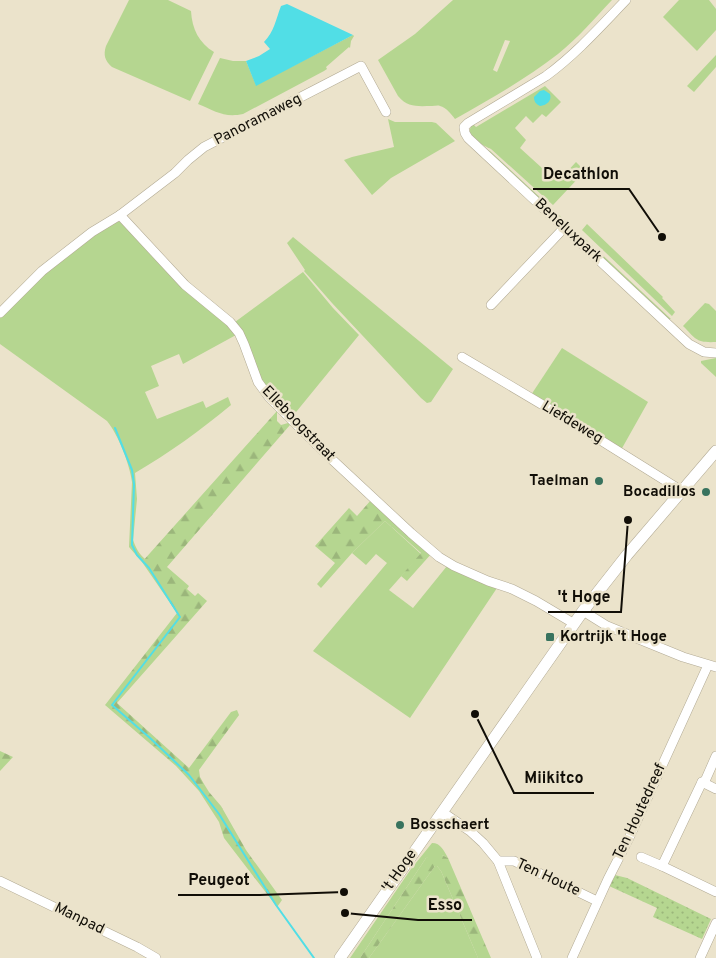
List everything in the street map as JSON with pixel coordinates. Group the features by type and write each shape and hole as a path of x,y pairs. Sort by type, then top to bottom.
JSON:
{"main road":[{"name":"'t Hoge","path":"340,958 573,623 626,555 716,451"}],"street":[{"name":"Beneluxpark","path":"626,0 586,43 558,67 468,123 464,127 465,133 468,138 689,344 704,352 716,353"},
{"name":"Panoramaweg","path":"120,215 175,173 204,147 361,66 386,112"},
{"path":"0,313 42,271 92,232 120,215"},
{"name":"Elleboogstraat","path":"120,215 190,290 230,322 239,333 258,382 269,397 411,533 440,558 463,570 536,601 573,623"},
{"path":"491,305 565,227"},
{"path":"698,348 716,347"},
{"name":"Liefdeweg","path":"462,357 682,491"},
{"path":"583,611 607,626 683,657 712,666"},
{"name":"Ten Houtedreef","path":"572,958 597,901 712,666"},
{"path":"662,866 716,756"},
{"path":"702,782 716,789"},
{"name":"Ten Houte","path":"442,812 470,831 484,843 498,860 537,958"},
{"path":"641,858 716,892"},
{"name":"Ten Houte","path":"498,860 514,861 597,901"},
{"name":"Manpad","path":"0,881 156,958"},
{"path":"700,958 716,924"}],"green space":[{"path":"129,0 168,0 191,11 197,35 214,52 190,101 112,67 106,60 106,46"},
{"path":"453,0 612,0 558,54 521,80 455,119 449,111 442,107 414,106 402,100 378,60 415,34","holes":["505,40 510,41 497,72 493,70"]},
{"path":"679,0 709,0 716,9 716,30 697,51 663,17"},
{"path":"353,35 350,48 326,67 327,69 243,114 225,114 198,104 220,58 246,61 256,85"},
{"path":"716,55 716,67 694,92 687,86"},
{"path":"545,86 561,102 546,117 542,114 533,123 526,116 515,128 526,140 520,148 553,178 560,171 564,175 576,162 585,171 553,205 491,149 475,140 470,132 473,124 476,127"},
{"path":"388,119 395,122 436,123 455,141 391,178 372,195 344,160 394,147"},
{"path":"485,149 490,151 571,226 570,228"},
{"path":"115,221 120,222 221,317 236,335 183,364 179,354 151,366 159,386 145,392 157,419 203,401 206,408 228,397 231,405 184,441 135,473 137,499 133,540 138,551 145,559 142,562 129,547 132,482 123,450 111,427 107,421 0,344 0,318 20,296 42,275"},
{"path":"587,224 663,297 675,312 672,316 582,230"},
{"path":"577,234 580,234 671,319 668,319"},
{"path":"293,237 453,369 431,402 427,403 421,398 304,271 287,243"},
{"path":"303,272 359,335 292,417 266,390 235,322"},
{"path":"705,303 709,304 716,311 716,342 700,341 683,326"},
{"path":"562,348 648,402 621,450 531,395"},
{"path":"716,358 716,377 701,361"},
{"path":"277,411 277,421 281,425 288,423 290,425 167,567 189,586 187,589 195,596 198,593 207,601 117,703 189,768 231,712 237,710 239,715 199,770 200,777 209,792 221,806 246,850 282,900 277,907 224,838 219,822 199,791 176,766 105,705 177,613 142,562"},
{"path":"371,500 432,553 407,581 401,576 421,553 385,521 352,553 321,588 317,584 335,563 315,546 349,508 357,516"},
{"path":"385,521 421,554 389,590 413,608 447,566 497,588 410,718 313,651 387,563 376,554 366,565 352,553"},
{"path":"0,751 13,757 0,771"},
{"path":"432,843 440,846 448,858 442,855 426,858 360,958 350,958 411,869"},
{"path":"442,855 448,858 491,958 478,958 441,871 435,866 369,958 360,958 426,858"},
{"path":"435,866 441,871 478,958 369,958"},
{"path":"615,875 627,878 711,919 702,939 653,917 657,908 609,886"}],"water":[{"path":"287,4 353,35 256,86 246,61 270,49 264,42 272,30 281,6"},
{"path":"544,90 550,94 550,101 540,106 534,100 534,97"}],"waterway":[{"path":"115,428 132,470 134,484 132,545 180,617 112,705 189,775 219,814 276,905 314,958"}],"place":[{"name":"Decathlon","path":"662,237"},
{"name":"Taelman","path":"599,481"},
{"name":"Bocadillos","path":"706,492"},
{"name":"'t Hoge","path":"628,520"},
{"name":"Kortrijk 't Hoge","path":"550,637"},
{"name":"Miikitco","path":"475,714"},
{"name":"Bosschaert","path":"400,825"},
{"name":"Peugeot","path":"344,892"},
{"name":"Esso","path":"345,913"}]}
